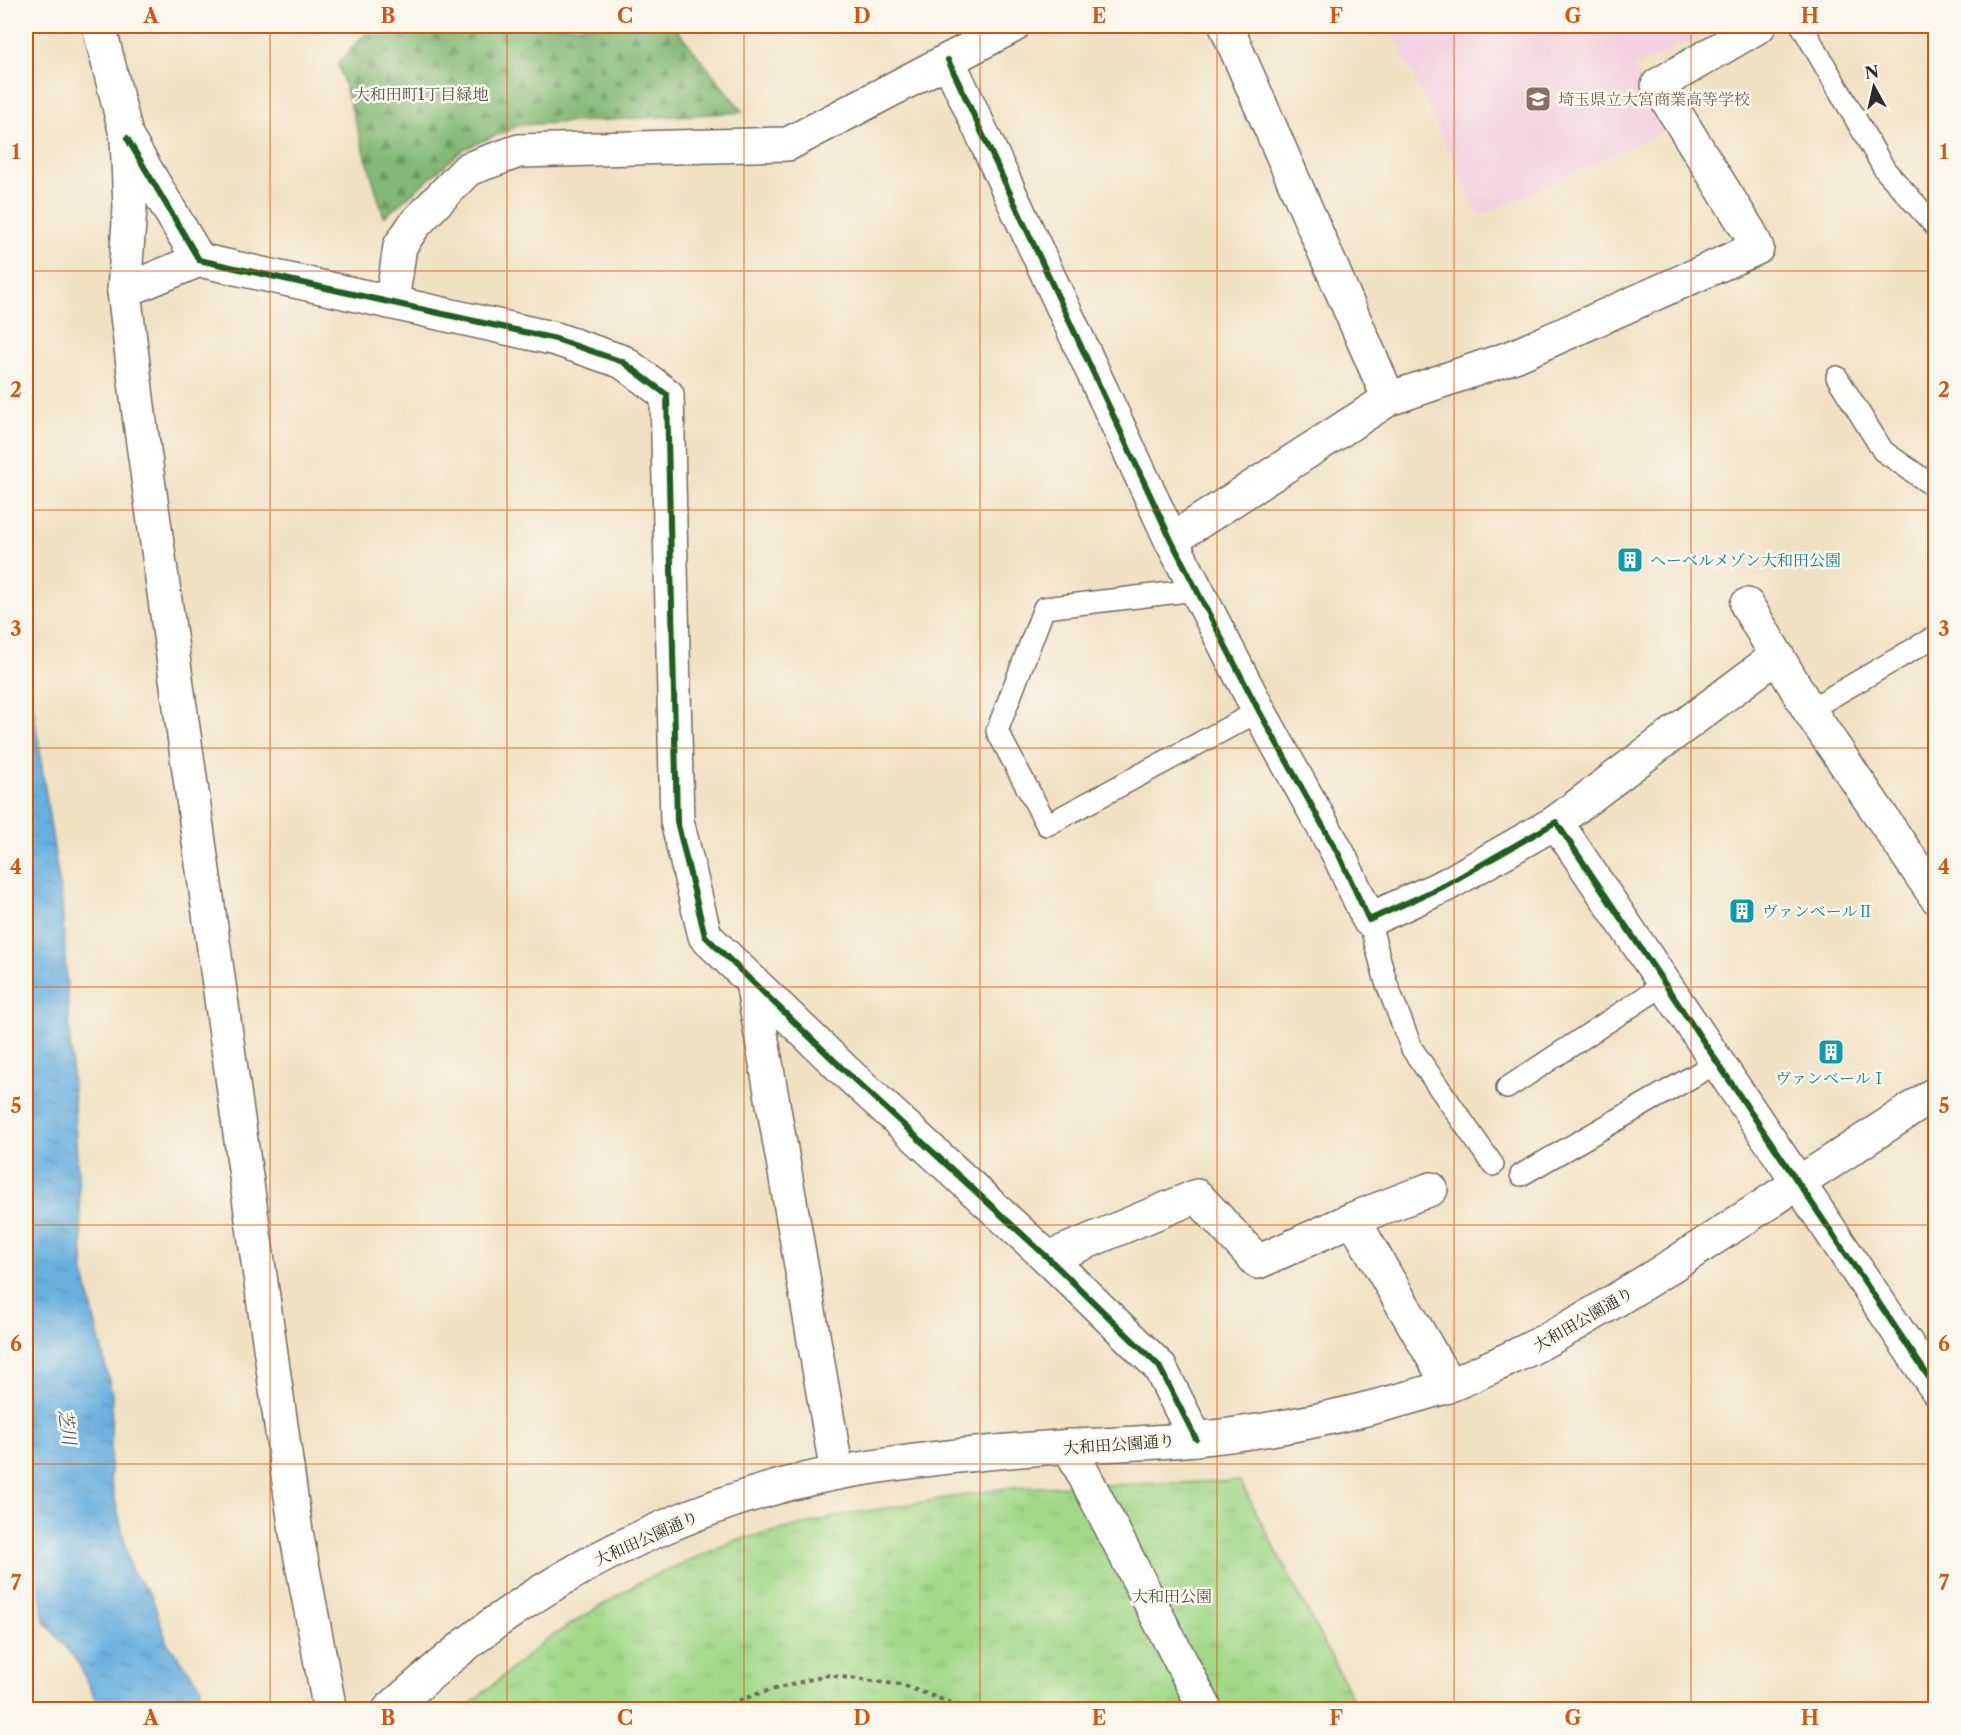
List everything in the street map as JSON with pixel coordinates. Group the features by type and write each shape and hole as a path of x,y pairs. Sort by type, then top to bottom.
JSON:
{"street":[{"path":"99,26 127,138 130,208 124,291 140,422 296,1532 328,1710"},
{"path":"392,302 400,246 415,224 468,170 519,151 788,144 1013,26"},
{"path":"1226,26 1389,399"},
{"path":"1171,540 1389,399 1515,356 1757,248 1750,233 1658,85 1759,26"},
{"path":"948,60 1171,540 1259,711 1339,855 1369,920 1446,885 1556,822 1777,656"},
{"path":"127,138 199,260"},
{"path":"124,291 199,260 556,339 623,362 667,395 677,821 705,936 845,1071 1048,1258 1160,1366 1196,1439"},
{"path":"1747,605 1809,710 1935,897"},
{"path":"1556,822 1800,1183 1935,1388"},
{"path":"752,982 837,1473"},
{"name":"大和田公園通り","path":"389,1710 450,1657 509,1612 577,1570 653,1533 729,1502 792,1483 837,1473 909,1462 1069,1446 1196,1439 1287,1427 1372,1407 1449,1385 1519,1355 1589,1318 1800,1183 1935,1093"},
{"path":"1048,1258 1197,1196 1258,1262 1353,1219 1431,1189"},
{"path":"1353,1219 1449,1385"},
{"path":"1069,1446 1206,1710"}],"lane":[{"path":"1802,26 1885,170 1935,227"},
{"path":"1837,377 1883,451 1935,488"},
{"path":"1196,590 1044,608 997,731 1047,825 1259,711"},
{"path":"1809,710 1935,636"},
{"path":"1369,920 1386,982 1412,1049 1493,1165"},
{"path":"1508,1088 1665,984"},
{"path":"1521,1175 1718,1062"}],"path":[{"path":"712,1710 760,1693 827,1675 902,1685 971,1710"}],"shaded area":[{"name":"埼玉県立大宮商業高等学校","path":"1390,26 1717,26 1634,68 1668,129 1480,216"}],"green space":[{"name":"大和田町1丁目緑地","path":"372,26 674,26 743,112 520,125 464,149 384,217 338,64"},
{"name":"大和田公園","path":"1240,1481 1358,1709 463,1710 547,1639 640,1582 734,1541 843,1515 1008,1488"}],"water":[{"name":"芝川","path":"26,658 62,904 84,1275 112,1394 110,1478 131,1570 152,1597 167,1643 200,1685 203,1709 100,1709 78,1662 44,1621 26,1489"}],"cycle path":[{"path":"948,60 1171,540 1259,711 1339,855 1369,920 1446,885 1556,822 1936,1388"},
{"path":"127,138 199,260 556,339 623,362 667,395 677,821 705,936 845,1071 1048,1258 1159,1366 1196,1439"}],"place":[{"name":"埼玉県立大宮商業高等学校","path":"1538,99"},
{"name":"ヘーベルメゾン大和田公園","path":"1630,560"},
{"name":"ヴァンベールⅡ","path":"1742,911"},
{"name":"ヴァンベールⅠ","path":"1831,1052"}]}
